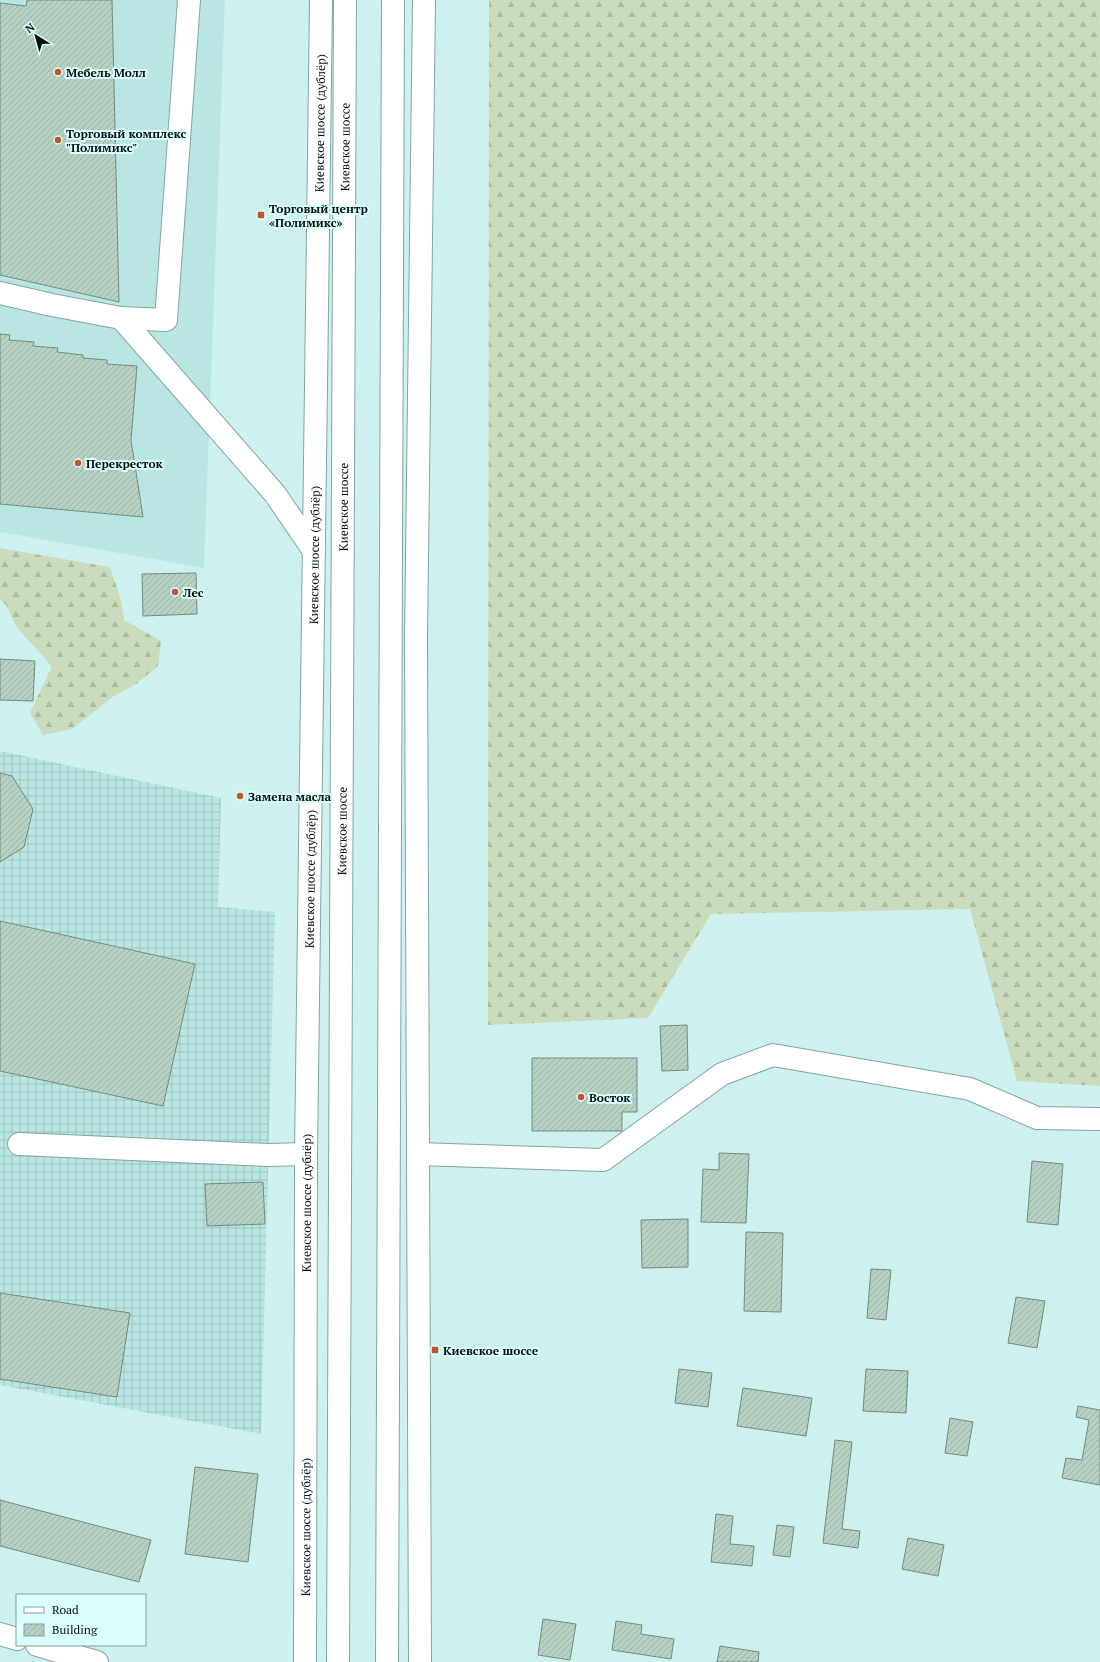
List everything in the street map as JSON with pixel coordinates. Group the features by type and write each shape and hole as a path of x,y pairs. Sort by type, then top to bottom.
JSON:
{"main road":[{"path":"0,293 52,305 122,318 166,320 189,0"},
{"path":"304,0 311,13 320,42"},
{"name":"Киевское шоссе (дублёр)","path":"305,1662 306,1154 321,0"},
{"name":"Киевское шоссе","path":"338,1662 345,0"},
{"path":"387,1662 393,0"},
{"path":"420,1662 416,638 424,0"},
{"path":"122,318 275,494 314,551"},
{"path":"418,1154 602,1160 722,1074 773,1055 970,1089 1037,1118 1100,1119"},
{"path":"19,1144 268,1155 306,1154"},
{"path":"0,1634 16,1639"},
{"path":"41,1646 97,1662"}],"shaded area":[{"path":"0,0 225,0 204,568 0,532"},
{"path":"0,751 221,798 218,907 275,912 261,1434 0,1385"}],"green space":[{"path":"489,0 1100,0 1100,1086 1017,1081 970,909 711,914 648,1018 488,1025"},
{"path":"0,548 110,567 121,600 124,620 161,641 158,666 136,684 114,696 72,729 43,735 30,713 52,666 17,628 6,605 0,599"}],"building":[{"name":"Торговый комплекс \"Полимикс\"","path":"27,0 112,0 119,302 0,275 0,3 26,6"},
{"path":"0,334 10,335 9,340 34,342 33,346 58,348 57,352 83,355 83,358 107,360 107,364 137,366 131,440 143,517 0,504"},
{"path":"196,573 197,614 143,616 142,574"},
{"path":"0,659 35,661 33,701 0,700"},
{"path":"0,773 12,776 33,809 24,847 0,862"},
{"path":"0,921 195,964 163,1106 0,1071"},
{"path":"687,1025 688,1070 662,1071 660,1026"},
{"path":"532,1058 637,1058 637,1112 622,1112 622,1131 532,1131"},
{"path":"719,1153 749,1154 746,1223 701,1222 703,1169 719,1170"},
{"path":"1032,1161 1063,1164 1058,1225 1027,1222"},
{"path":"263,1182 265,1224 207,1226 205,1184"},
{"path":"688,1219 688,1267 642,1268 641,1220"},
{"path":"746,1232 783,1233 781,1312 744,1311"},
{"path":"871,1269 891,1270 886,1320 867,1318"},
{"path":"0,1293 130,1313 117,1397 0,1379"},
{"path":"1016,1297 1045,1301 1037,1348 1008,1343"},
{"path":"679,1369 712,1373 708,1407 675,1403"},
{"path":"866,1369 908,1371 906,1413 863,1411"},
{"path":"743,1388 812,1398 806,1436 737,1426"},
{"path":"1078,1406 1100,1410 1100,1485 1062,1478 1066,1458 1082,1460 1089,1420 1076,1417"},
{"path":"950,1418 973,1422 967,1456 945,1453"},
{"path":"835,1440 852,1442 842,1529 860,1531 858,1548 823,1543"},
{"path":"195,1467 258,1474 248,1562 185,1554"},
{"path":"0,1500 151,1540 139,1582 0,1546"},
{"path":"716,1514 733,1516 730,1544 754,1546 752,1566 711,1562"},
{"path":"777,1525 794,1527 790,1557 773,1555"},
{"path":"908,1538 944,1545 938,1576 902,1569"},
{"path":"543,1619 576,1624 570,1660 538,1655"},
{"path":"616,1621 642,1625 641,1634 674,1639 671,1659 612,1650"},
{"path":"720,1646 759,1652 758,1662 717,1662"}],"place":[{"name":"Мебель Молл","path":"58,72"},
{"name":"Торговый комплекс \"Полимикс\"","path":"58,140"},
{"name":"Торговый центр «Полимикс»","path":"261,215"},
{"name":"Перекресток","path":"78,463"},
{"name":"Лес","path":"175,592"},
{"name":"Замена масла","path":"240,796"},
{"name":"Восток","path":"581,1097"},
{"name":"Киевское шоссе","path":"435,1350"}]}
